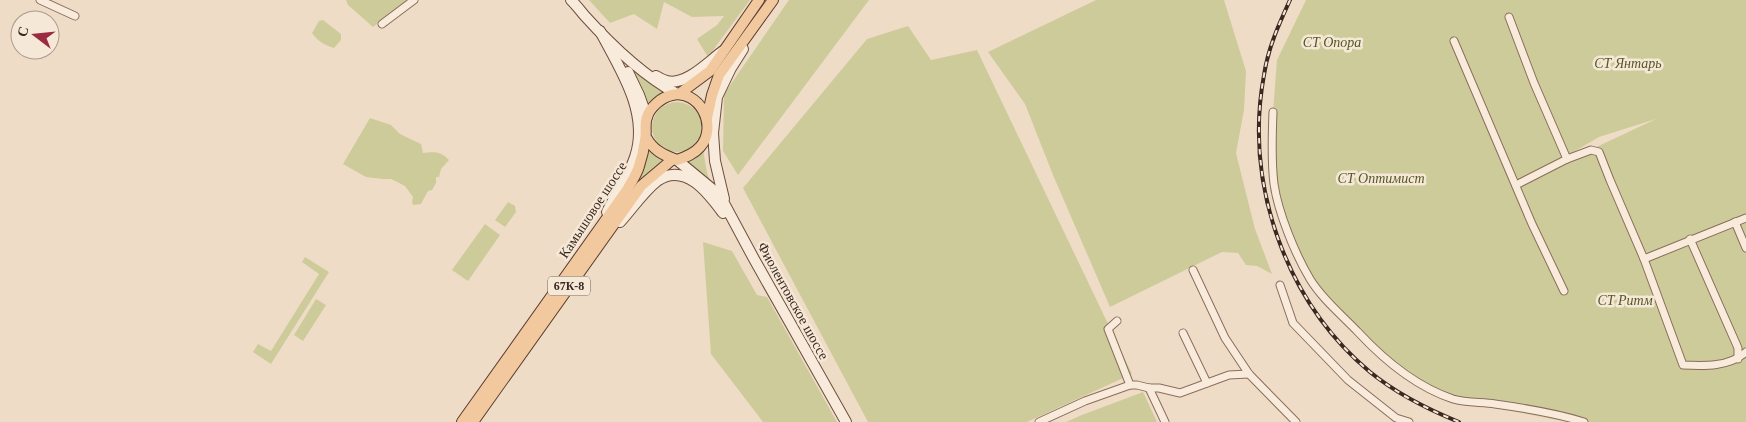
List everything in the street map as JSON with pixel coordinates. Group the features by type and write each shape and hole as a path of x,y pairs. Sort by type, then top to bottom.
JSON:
{"main road":[{"path":"571,0 617,48 654,81 694,101 707,118 709,128 707,136"},
{"path":"646,117 661,100 678,94 710,71 759,0"},
{"path":"707,118 712,94 719,75 773,0"},
{"path":"600,31 636,107 639,133 636,156 624,185 607,210 605,221"},
{"path":"725,205 715,161 713,133 717,97 750,33"},
{"path":"617,48 639,95 646,117"},
{"path":"626,56 666,81 675,82 702,68 726,49"},
{"name":"67К-8","path":"646,117 646,137"},
{"name":"Камышовое шоссе","path":"473,422 641,186 675,159 694,153 700,148 707,136"},
{"name":"Фиолентовское шоссе","path":"707,136 717,193"},
{"path":"646,137 657,151 675,159"},
{"name":"Камышовое шоссе","path":"462,422 627,190 639,168 646,137"},
{"name":"Фиолентовское шоссе","path":"675,159 717,193 725,205 846,422"},
{"path":"605,237 658,180 667,176 681,176 696,182 709,194 738,230"}],"street":[{"path":"40,0 75,16"},
{"path":"382,24 414,0"},
{"path":"1509,17 1534,83 1567,159"},
{"path":"1454,41 1532,224 1564,292"},
{"path":"1272,112 1271,151 1274,186 1287,232 1310,280 1326,300 1373,348 1407,375 1455,400 1495,404 1560,415 1584,422"},
{"path":"1516,184 1567,159 1591,150 1597,150 1601,154 1610,180 1644,259 1683,365 1709,366 1738,359 1746,352"},
{"path":"1644,259 1746,218"},
{"path":"1735,222 1746,248"},
{"path":"1690,239 1738,348 1738,359"},
{"path":"1193,270 1225,338 1249,374 1296,422"},
{"path":"1280,285 1294,323 1348,380 1396,418 1409,422"},
{"path":"1117,321 1108,329 1130,385"},
{"path":"1184,334 1207,383"},
{"path":"1039,422 1085,401 1130,385 1160,388 1180,393 1230,375 1249,374"},
{"path":"1149,388 1165,422"}],"green space":[{"path":"346,0 409,0 373,27 348,5"},
{"path":"589,0 750,0 708,57 697,39 717,25 724,16 692,17 664,2 657,29 634,14 610,23"},
{"path":"789,0 869,0 738,175 723,151 724,94"},
{"path":"1096,0 1224,0 1246,71 1244,110 1236,153 1255,229 1272,274 1257,266 1246,265 1238,253 1222,252 1110,307 1053,175 1025,104 988,52"},
{"path":"1306,0 1746,0 1746,422 1568,422 1455,400 1407,375 1335,309 1310,280 1287,232 1274,186 1273,112 1277,60","holes":["1656,119 1524,181 1599,137"]},
{"path":"323,20 341,34 341,40 334,48 316,38 312,33 319,21"},
{"path":"908,26 931,60 977,50 1132,374 1027,422 868,422 743,188 867,39"},
{"path":"626,62 670,92 647,108 643,95"},
{"path":"677,102 687,104 695,109 700,117 702,127 700,137 695,145 687,150 677,152 667,150 659,145 654,137 652,127 654,117 659,109 667,104"},
{"path":"370,118 391,125 400,134 421,144 423,153 437,153 449,160 441,169 432,190 428,191 421,204 413,205 413,197 405,186 391,179 366,177 343,164"},
{"path":"648,147 666,161 638,185 636,184 643,171"},
{"path":"703,149 707,173 711,182 709,183 684,162"},
{"path":"508,202 515,206 516,212 505,227 495,220"},
{"path":"485,224 500,235 468,281 452,270"},
{"path":"703,242 732,251 757,295 767,297 837,422 763,422 711,354"},
{"path":"305,257 329,272 271,364 253,352 258,344 271,351 319,274 302,262"},
{"path":"316,299 326,305 303,341 294,335"},
{"path":"1143,392 1157,422 1066,422 1082,415"}],"railway":[{"path":"1290,0 1268,55 1259,116 1260,157 1266,198 1278,237 1294,275 1315,311 1340,343 1370,372 1391,387 1424,406 1459,422"}],"park label":[{"name":"СТ Опора","path":"1332,42"},
{"name":"СТ Янтарь","path":"1628,63"},
{"name":"СТ Оптимист","path":"1381,178"},
{"name":"СТ Ритм","path":"1625,300"}]}
